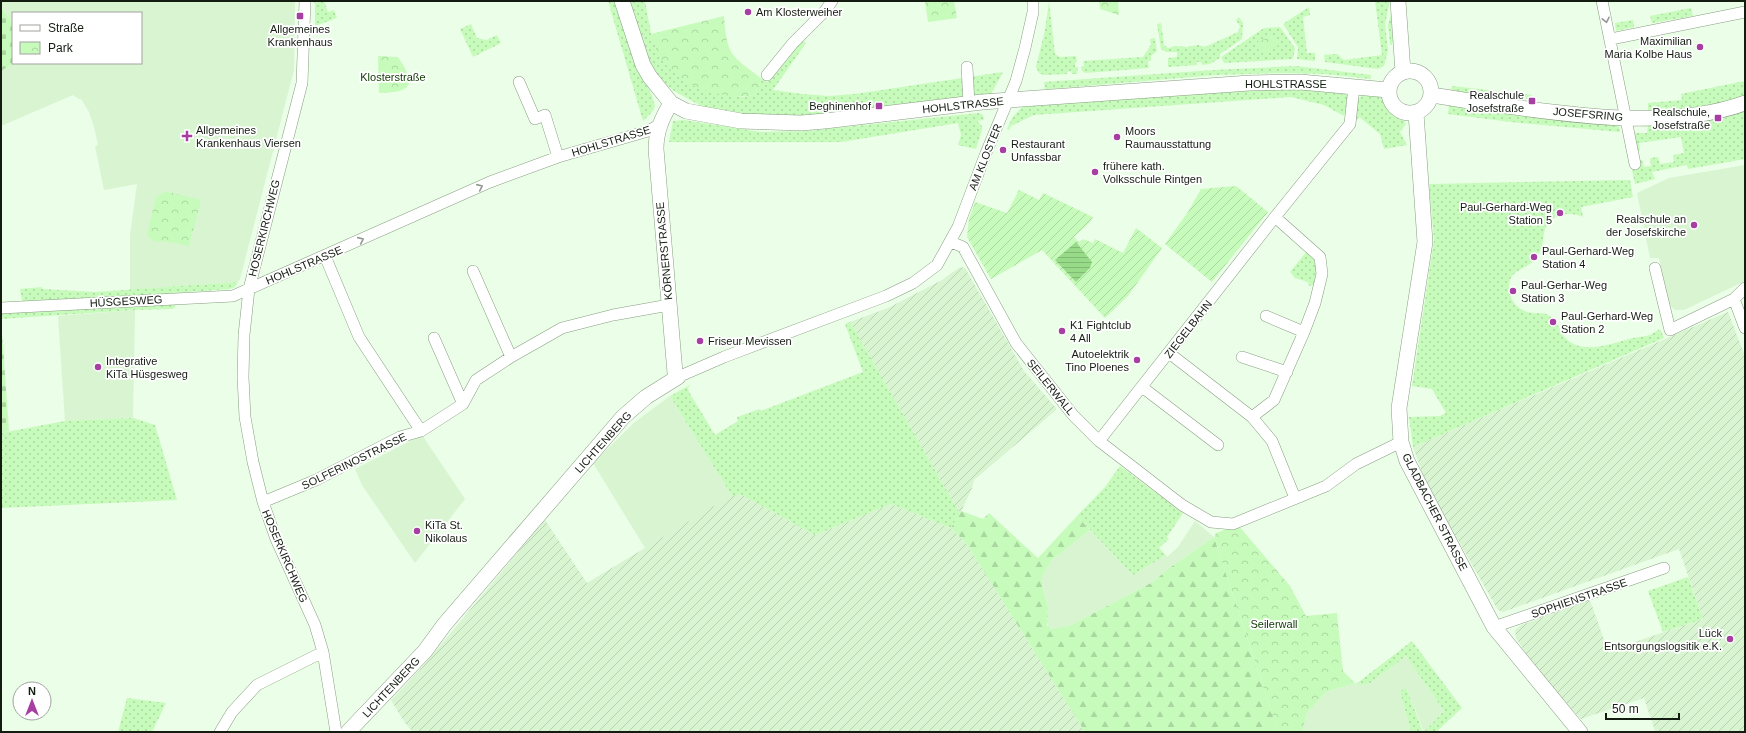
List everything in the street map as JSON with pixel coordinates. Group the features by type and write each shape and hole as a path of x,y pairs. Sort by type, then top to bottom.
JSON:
{"main road":[{"path":"622,1 643,65 650,77 672,103"},
{"path":"1398,1 1403,72"},
{"path":"1410,71 1424,76 1428,81 1431,95 1426,106 1416,113 1402,112 1391,104 1388,90 1393,79 1403,72 1410,71"},
{"name":"HOHLSTRASSE","path":"659,125 672,103 686,111 720,118 762,123 825,121 1009,100 1250,83 1300,82 1388,90"},
{"name":"JOSEFSRING","path":"1431,95 1577,114 1626,117 1666,118 1701,114 1745,103"},
{"name":"GLADBACHER STRASSE","path":"1416,113 1425,242 1399,408 1401,442 1407,461 1421,489 1494,627 1580,732"},
{"name":"KÖRNERSTRASSE","path":"659,125 656,137 656,149 675,373 678,377"},
{"name":"LICHTENBERG","path":"348,732 424,651 444,625 623,417 646,397 678,377"}],"street":[{"name":"HOSERKIRCHWEG","path":"305,1 302,83 281,159 249,289 243,345 245,417 253,462 263,502 276,539 315,625 323,652 336,732"},
{"path":"767,75 793,43 825,11 832,1"},
{"name":"AM KLOSTER","path":"951,242 988,146 1009,100 1025,48 1033,12 1033,1"},
{"path":"1602,1 1611,39 1635,164"},
{"path":"1611,39 1745,12"},
{"path":"967,67 969,104"},
{"name":"HOHLSTRASSE","path":"519,82 535,120 545,115 558,157"},
{"name":"ZIEGELBAHN","path":"1100,441 1275,217 1350,124 1354,86"},
{"name":"HOHLSTRASSE","path":"249,289 490,182 558,157 648,131 659,125"},
{"path":"1252,416 1274,400 1304,332 1315,303 1322,274 1320,257 1275,217"},
{"name":"LICHTENBERG","path":"678,377 724,357 892,293 913,283 937,265 951,242"},
{"name":"SEILERWALL","path":"951,242 963,247 1016,343 1073,415 1100,441 1182,505 1212,522 1233,524 1326,486 1356,464 1401,442"},
{"path":"325,256 359,337 421,431"},
{"path":"1655,268 1670,330 1734,299 1745,288"},
{"path":"474,271 511,357"},
{"name":"HÜSGESWEG","path":"1,308 233,296 249,289"},
{"path":"1734,299 1745,328"},
{"name":"SOLFERINOSTRASSE","path":"263,502 316,480 400,437 421,431 463,404 476,380 511,357 562,328 613,315 669,305"},
{"path":"1266,316 1304,332"},
{"path":"434,338 463,404"},
{"path":"1169,353 1252,416 1272,441 1295,498"},
{"path":"1242,357 1286,372"},
{"path":"1142,387 1218,445"},
{"name":"SOPHIENSTRASSE","path":"1494,627 1664,568"},
{"path":"220,732 232,712 257,685 323,652"}],"shaded area":[{"name":"Allgemeines Krankenhaus Viersen","path":"1,1 295,1 294,70 238,282 130,290 130,235 137,184 104,190 95,146 98,145 94,127 89,112 81,99 73,95 1,126 1,71 12,64 142,64 142,12 12,12 12,22 1,7"},
{"name":"Realschule an der Josefskirche","path":"1745,165 1745,281 1684,310 1675,310 1669,304 1659,258 1650,258 1637,193 1669,178"},
{"path":"1076,242 1092,262 1090,268 1076,282 1055,260"},
{"path":"960,267 965,268 1024,371 1056,408 1056,410 974,480 960,514 850,322 888,308 942,280"},
{"name":"Integrative KiTa Hüsgesweg","path":"135,310 133,418 65,421 58,316"},
{"path":"1728,312 1745,356 1745,732 1652,732 1655,731 1644,698 1581,719 1539,673 1516,638 1515,630 1521,625 1590,600 1608,651 1703,619 1679,549 1503,612 1498,610 1435,500 1422,472 1413,447"},
{"path":"670,396 732,496 645,548 593,463 635,422"},
{"name":"KiTa St. Nikolaus","path":"422,435 465,499 415,563 362,485 355,469"},
{"path":"734,494 740,494 815,535 891,504 951,528 966,543 1085,732 413,732 405,723 391,700 418,672 545,520 587,583"},
{"path":"1195,521 1214,537 1168,569 1153,582 1069,626 1056,629 1049,628 1047,622 1048,607 1042,585 1042,576 1052,560 1090,530 1133,575 1166,555 1167,557 1178,547"},
{"path":"1406,656 1444,711 1424,732 1406,687 1400,692 1411,732 1303,732 1306,714 1326,692 1355,683 1369,684"}],"green space":[{"path":"311,1 324,1 328,12 334,10 337,18 315,26 315,3"},
{"path":"608,1 614,1 632,56 652,95 655,107 643,121"},
{"path":"628,1 645,1 652,38 700,88 742,97 754,95 762,79 767,82 800,39 806,43 773,90 829,96 855,94 1003,72 991,94 813,117 747,117 703,107 674,91 662,81 648,61"},
{"path":"925,1 954,1 957,18 928,22"},
{"path":"1049,1 1055,54 1060,57 1076,56 1077,61 1075,67 1078,67 1077,74 1072,74 1071,71 1067,72 1067,74 1044,75 1039,73 1036,67 1045,30"},
{"path":"1099,1 1118,1 1119,15 1100,9"},
{"path":"1375,1 1390,1 1385,24 1388,50 1384,66 1378,69 1325,62 1324,55 1337,54 1344,60 1382,55"},
{"path":"1393,5 1396,31 1392,45 1390,45 1388,25"},
{"path":"1,7 12,22 12,64 1,71"},
{"path":"1309,7 1310,15 1303,17 1307,53 1315,53 1315,61 1297,59 1298,47 1283,24"},
{"path":"1691,8 1693,16 1652,23 1650,16"},
{"path":"724,16 727,40 732,54 743,65 762,79 754,95 729,96 703,90 691,84 670,69 658,54 654,44 651,34"},
{"path":"1239,17 1243,23 1242,39 1220,54 1220,58 1210,64 1202,65 1201,62 1197,62 1197,65 1168,67 1168,58 1177,57 1177,52 1166,52 1161,49 1157,24 1161,23 1164,45 1168,48 1198,45 1205,47 1238,32 1240,26 1236,20"},
{"path":"1633,20 1634,27 1616,31 1615,23"},
{"path":"471,24 477,38 486,40 497,35 501,43 473,57 460,29"},
{"path":"1280,27 1295,48 1293,59 1224,63 1221,57 1264,28"},
{"path":"1273,35 1278,46 1260,54 1256,43"},
{"path":"1155,38 1157,51 1151,56 1151,61 1148,61 1149,68 1085,73 1082,71 1081,67 1084,66 1083,61 1143,57 1151,45 1150,39"},
{"name":"Klosterstraße","path":"378,56 398,57 408,74 408,85 405,88 399,91 379,93"},
{"path":"1296,66 1371,75 1371,79 1325,74 1280,73 1216,75 1050,89 1045,89 1044,82 1214,70"},
{"path":"1745,81 1745,99 1710,108 1648,111 1648,103 1682,100 1681,94"},
{"path":"1452,86 1532,95 1531,99 1502,99 1451,90"},
{"path":"1252,89 1324,89 1345,92 1348,98 1348,104 1344,116 1324,105 1291,97 1034,115 1011,126 1009,130 1007,129 1012,118 1022,107"},
{"path":"1364,93 1378,96 1403,119 1406,124 1400,132 1407,145 1384,149 1380,134 1359,117 1355,122 1354,104"},
{"path":"1449,105 1614,123 1619,125 1620,132 1511,122 1448,114"},
{"path":"1745,109 1745,159 1688,169 1687,165 1652,172 1655,179 1635,184 1632,170 1640,167 1639,160 1642,160 1644,167 1651,166 1650,158 1658,157 1660,164 1674,162 1673,155 1684,153 1681,137 1639,143 1640,150 1637,151 1634,133 1647,133 1648,125 1678,126 1701,123 1725,118"},
{"path":"979,113 983,115 984,120 977,121 982,126 982,130 976,149 958,145 961,135 958,123 841,142 669,142 673,121 684,120 761,132 807,131"},
{"path":"1630,180 1633,197 1581,207 1583,217 1567,214 1551,220 1545,229 1542,247 1539,254 1527,266 1517,271 1510,279 1510,293 1513,301 1518,307 1525,311 1548,315 1555,321 1566,339 1578,346 1592,347 1612,344 1632,338 1650,335 1660,329 1664,338 1413,447 1409,417 1440,416 1446,413 1432,389 1412,386 1434,240 1429,184"},
{"path":"1236,186 1268,212 1212,282 1165,244 1188,212 1201,189"},
{"path":"1019,190 1039,200 1043,193 1093,217 1090,222 1074,237 1079,242 1083,239 1093,243 1095,239 1123,253 1136,228 1162,248 1128,296 1105,318 1042,250 991,279 967,237 969,219 975,202 1007,213"},
{"path":"165,191 201,200 189,246 170,242 156,242 147,235 156,197"},
{"path":"1307,251 1316,266 1314,285 1309,286 1308,282 1295,278 1290,272"},
{"path":"238,282 235,287 230,289 27,304 22,301 20,289 42,287 42,289 95,292"},
{"path":"178,303 173,309 135,310 1,319 1,312"},
{"path":"1,319 9,431 1,433"},
{"path":"850,322 960,514 951,528 891,504 815,535 740,494 732,496 670,396 690,385 688,388 689,392 715,435 738,421 737,417 760,409 761,411 863,372 845,324"},
{"path":"133,418 155,425 177,500 1,508 1,433 65,421"},
{"path":"1120,466 1183,513 1167,537 1169,539 1159,548 1166,555 1133,575 1077,516 1105,487"},
{"path":"961,511 983,519 989,513 1038,558 1077,516 1090,530 1052,560 1042,576 1042,585 1048,607 1047,625 1051,629 1069,626 1153,582 1168,569 1214,537 1278,732 1085,732 966,543 951,528"},
{"name":"Seilerwall","path":"1238,525 1290,586 1306,616 1337,613 1343,671 1355,683 1326,692 1306,714 1303,732 1278,732 1214,537 1216,533"},
{"path":"1688,577 1703,619 1663,632 1648,591"},
{"path":"1412,641 1462,708 1436,732 1424,732 1444,711 1406,656 1369,684 1356,684"},
{"path":"1406,687 1423,732 1411,732 1400,692"},
{"path":"127,698 166,703 152,732 118,732"}],"place":[{"name":"Am Klosterweiher","path":"748,12"},
{"name":"Allgemeines Krankenhaus","path":"300,16"},
{"name":"Maximilian Maria Kolbe Haus","path":"1700,47"},
{"name":"Realschule Josefstraße","path":"1532,101"},
{"name":"Beghinenhof","path":"879,106"},
{"name":"Realschule, Josefstraße","path":"1718,118"},
{"name":"Allgemeines Krankenhaus Viersen","path":"187,136"},
{"name":"Moors Raumausstattung","path":"1117,137"},
{"name":"Restaurant Unfassbar","path":"1003,150"},
{"name":"frühere kath. Volksschule Rintgen","path":"1095,172"},
{"name":"Paul-Gerhard-Weg Station 5","path":"1560,213"},
{"name":"Realschule an der Josefskirche","path":"1694,225"},
{"name":"Paul-Gerhard-Weg Station 4","path":"1534,257"},
{"name":"Paul-Gerhar-Weg Station 3","path":"1513,291"},
{"name":"Paul-Gerhard-Weg Station 2","path":"1553,322"},
{"name":"K1 Fightclub 4 All","path":"1062,331"},
{"name":"Friseur Mevissen","path":"700,341"},
{"name":"Autoelektrik Tino Ploenes","path":"1137,360"},
{"name":"Integrative KiTa Hüsgesweg","path":"98,367"},
{"name":"KiTa St. Nikolaus","path":"417,531"},
{"name":"Lück Entsorgungslogsitik e.K.","path":"1730,639"}]}
